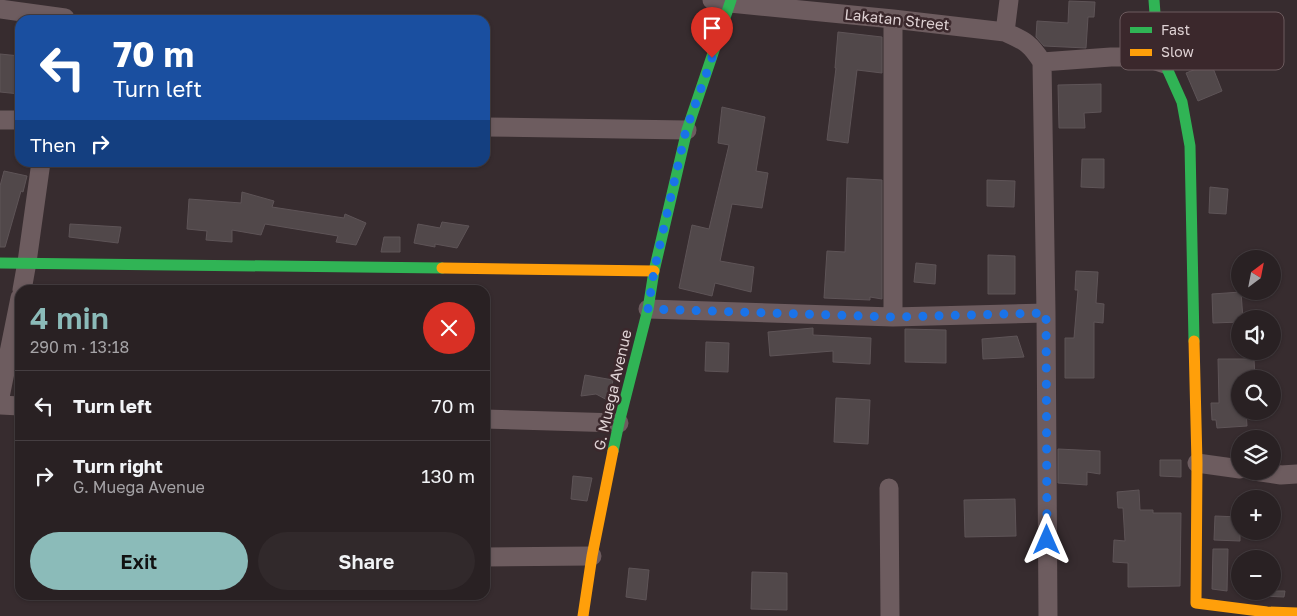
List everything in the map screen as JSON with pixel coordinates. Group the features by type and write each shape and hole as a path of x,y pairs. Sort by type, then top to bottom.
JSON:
{"street":[{"path":"1004,32 1009,0"},
{"name":"Lakatan Street","path":"725,1 1004,32 1025,41 1036,52 1042,62"},
{"name":"G. Muega Avenue","path":"583,616 592,556 619,422 648,309 654,271 686,130 725,1"},
{"path":"0,9 43,15"},
{"path":"892,19 893,317"},
{"path":"1048,616 1042,62 1120,57"},
{"path":"1168,70 1182,102 1190,146 1197,463 1196,609 1297,613"},
{"path":"0,120 15,120"},
{"path":"490,127 686,130"},
{"path":"23,285 40,167"},
{"path":"0,262 654,271"},
{"path":"648,309 893,317 1046,313"},
{"path":"0,397 15,323"},
{"path":"0,406 15,406"},
{"path":"490,419 619,422"},
{"path":"1197,463 1231,468"},
{"path":"1281,475 1297,474"},
{"path":"889,488 890,616"},
{"path":"490,557 592,556"}],"building":[{"path":"1069,1 1095,2 1094,17 1088,17 1086,48 1044,46 1036,37 1037,21 1068,23"},
{"path":"838,32 882,37 882,73 857,70 848,143 827,140 836,68"},
{"path":"0,54 15,56 15,94 0,92"},
{"path":"1194,70 1214,70 1222,91 1198,101 1186,73"},
{"path":"1101,84 1101,112 1084,113 1085,128 1059,128 1058,85"},
{"path":"722,107 765,117 756,171 768,173 762,208 732,204 720,261 754,267 751,292 715,283 712,296 679,288 692,225 709,229 729,145 718,143"},
{"path":"1082,159 1104,159 1104,188 1081,187"},
{"path":"4,171 27,176 5,247 0,247 0,186"},
{"path":"847,178 882,180 882,299 870,297 870,300 824,298 827,251 845,252"},
{"path":"987,180 1015,181 1014,207 987,206"},
{"path":"1210,187 1228,189 1226,214 1209,213"},
{"path":"242,192 274,201 272,207 344,218 345,214 366,223 356,245 336,242 338,236 265,224 261,235 232,230 232,242 206,240 207,231 187,229 189,199 241,203"},
{"path":"442,222 469,226 457,248 435,244 435,247 414,243 418,224 440,228"},
{"path":"70,224 121,227 118,243 69,237"},
{"path":"384,237 400,237 400,252 381,252"},
{"path":"988,255 1015,256 1015,294 988,294"},
{"path":"916,263 936,265 935,284 914,282"},
{"path":"1076,271 1098,272 1096,303 1104,304 1103,323 1094,322 1094,378 1065,378 1065,338 1074,338 1078,290 1075,290"},
{"path":"1231,293 1231,300 1242,300 1242,310 1231,310 1231,322 1213,323 1212,294"},
{"path":"813,328 813,335 871,338 870,364 833,362 833,351 770,356 768,332"},
{"path":"905,329 946,330 946,363 905,362"},
{"path":"1017,336 1024,357 983,359 982,339"},
{"path":"706,342 729,343 728,372 705,371"},
{"path":"1218,359 1254,360 1255,370 1231,370 1231,420 1247,420 1247,426 1217,428 1216,420 1212,420 1211,403 1219,403"},
{"path":"585,375 613,380 609,401 596,394 581,396"},
{"path":"836,398 870,400 868,444 834,442"},
{"path":"1058,449 1100,451 1100,474 1087,472 1087,485 1058,483"},
{"path":"1160,460 1181,460 1181,477 1160,476"},
{"path":"573,476 592,478 587,501 571,499"},
{"path":"1139,490 1140,510 1153,510 1153,513 1181,513 1180,586 1128,587 1128,563 1113,562 1114,540 1125,541 1123,508 1118,508 1117,492"},
{"path":"1015,499 1016,536 965,537 964,500"},
{"path":"1215,516 1231,517 1231,540 1240,541 1214,540"},
{"path":"1213,549 1228,549 1227,591 1212,589"},
{"path":"629,568 649,570 646,600 626,597"},
{"path":"752,572 787,573 787,610 751,609"},
{"path":"1281,591 1285,591 1284,597 1281,597"}],"traffic: fast":[{"path":"613,451 648,309 654,271 687,130 731,0"},
{"path":"1154,0 1155,12"},
{"path":"1168,70 1182,102 1190,146 1194,341"},
{"path":"0,263 442,268"}],"traffic: slow":[{"path":"442,268 654,271"},
{"path":"1194,341 1197,463 1196,603 1267,612 1297,613"},
{"path":"583,616 592,556 613,451"}],"route":[{"path":"712,58 686,130 654,271 648,309 893,317 1046,313 1047,540"}]}
